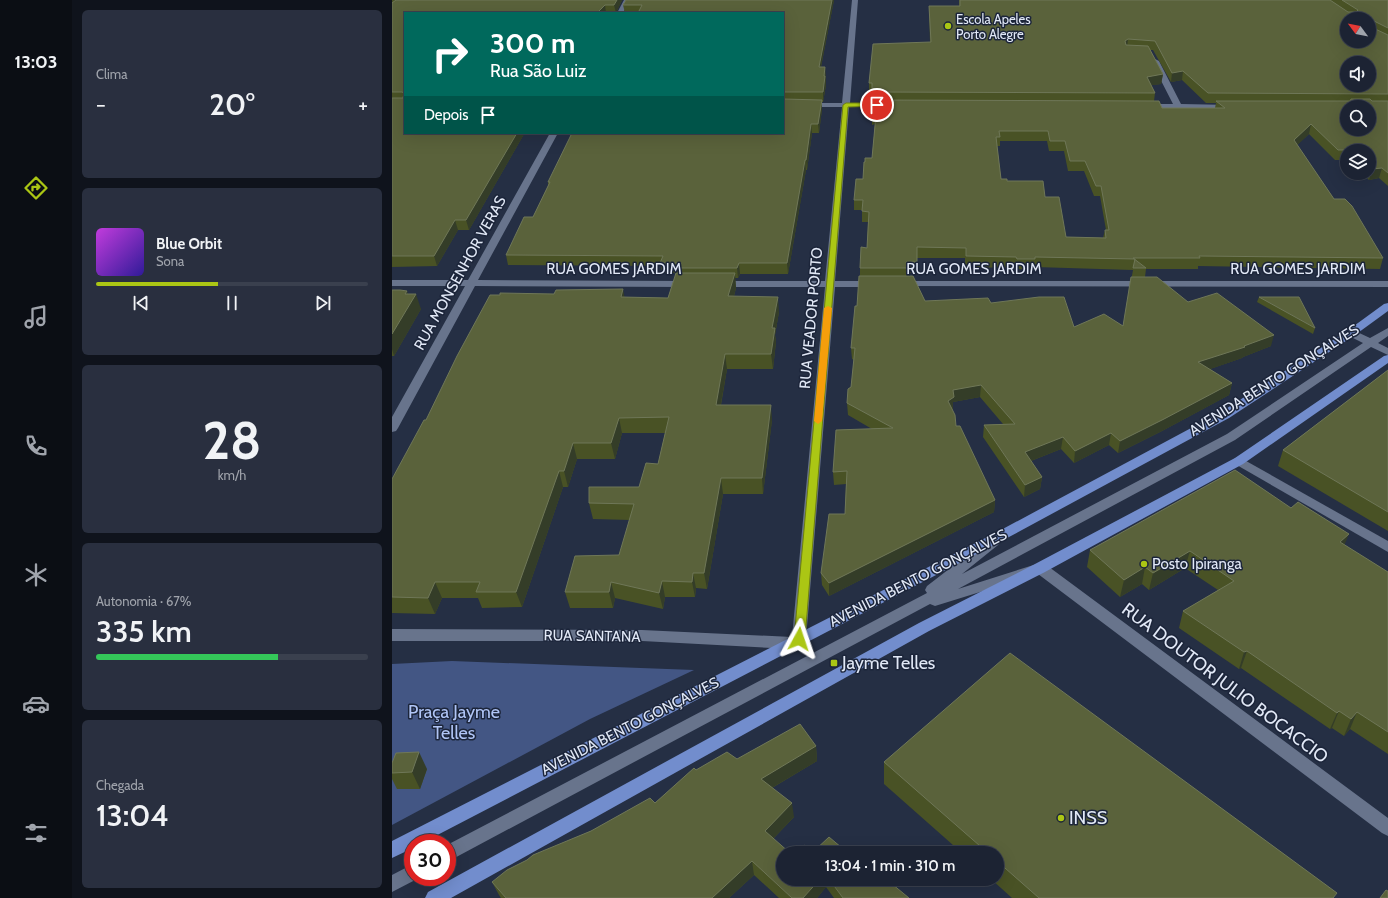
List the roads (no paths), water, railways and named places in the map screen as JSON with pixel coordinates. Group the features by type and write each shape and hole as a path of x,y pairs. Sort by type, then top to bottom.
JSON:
{"main road":[{"name":"AVENIDA BENTO GONÇALVES","path":"392,850 1004,534 1225,415 1351,333 1388,306"},
{"path":"444,896 924,627 1040,568 1239,461 1388,358"}],"street":[{"path":"621,12 627,0"},
{"name":"RUA VEADOR PORTO","path":"796,641 855,0"},
{"path":"1150,52 1178,106"},
{"path":"784,105 893,105"},
{"path":"1139,106 1240,107"},
{"name":"RUA MONSENHOR VERAS","path":"392,428 553,134"},
{"name":"RUA GOMES JARDIM","path":"392,283 697,284"},
{"name":"RUA GOMES JARDIM","path":"713,284 1388,284"},
{"path":"456,849 1231,437 1388,331"},
{"path":"1351,333 1388,352"},
{"path":"1239,461 1388,547"},
{"path":"907,610 1004,534"},
{"path":"907,610 1040,568"},
{"name":"RUA DOUTOR JULIO BOCACCIO","path":"1040,568 1388,828"},
{"name":"RUA SANTANA","path":"392,635 590,635 714,637 796,641"},
{"path":"392,884 404,877"}],"place":[{"name":"Escola Apeles Porto Alegre","path":"948,26"},
{"name":"Posto Ipiranga","path":"1144,564"},
{"name":"Jayme Telles","path":"834,663"},
{"name":"INSS","path":"1061,818"}],"park label":[{"name":"Praça Jayme Telles","path":"454,722"}]}
